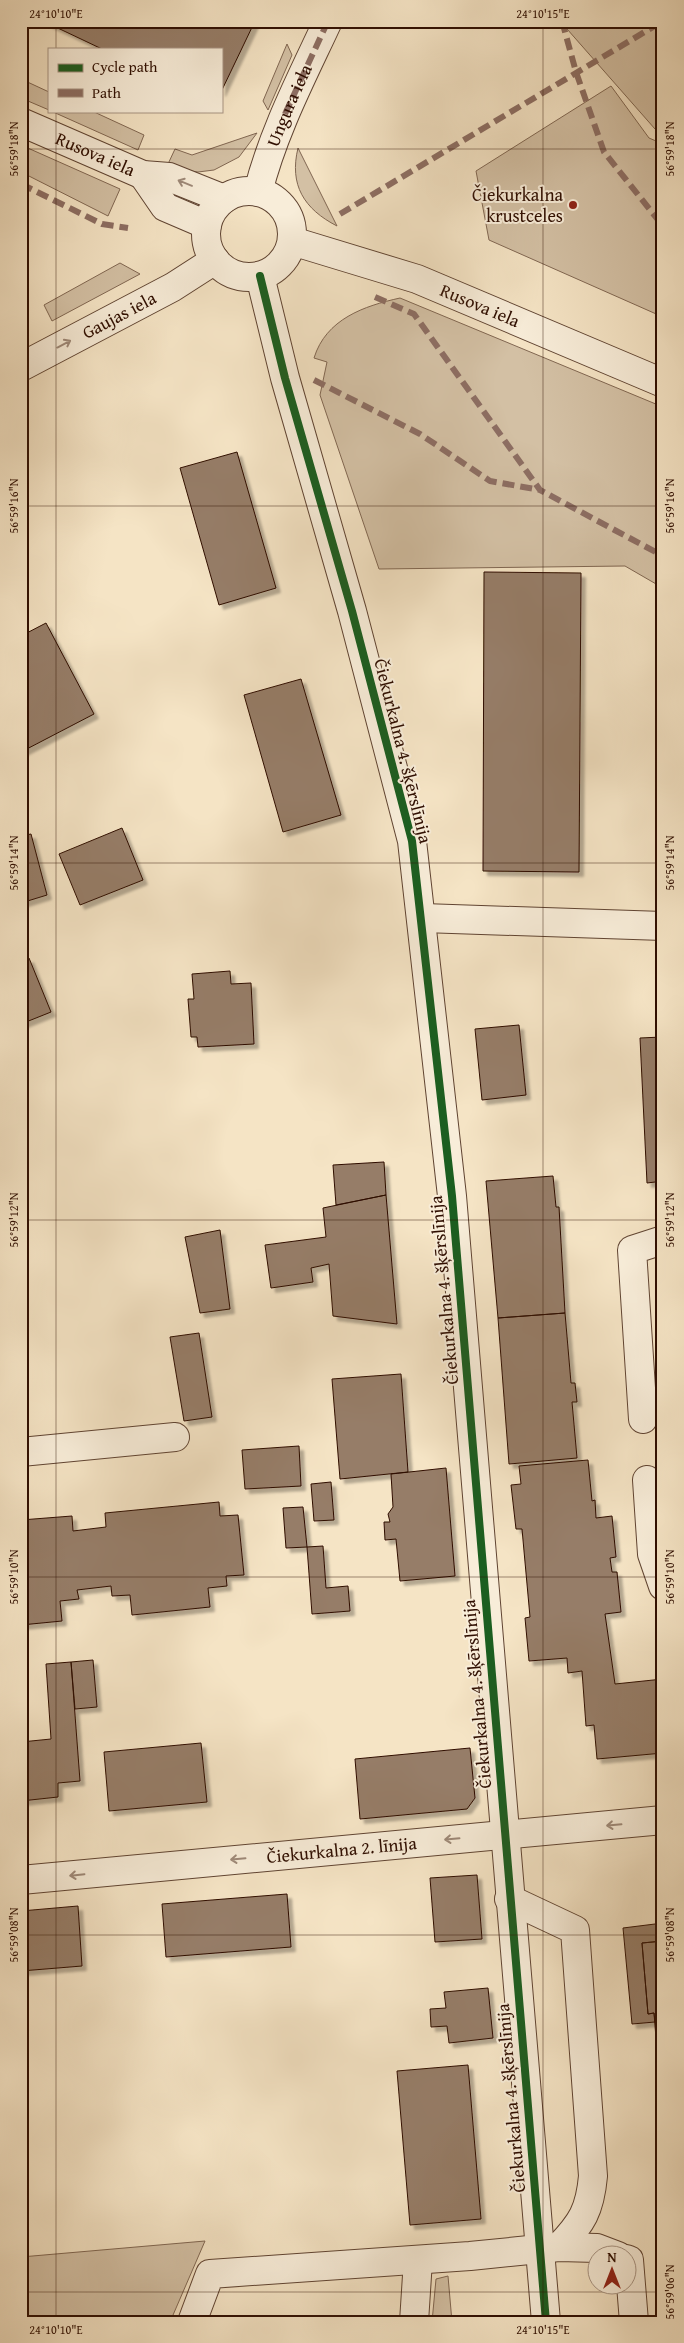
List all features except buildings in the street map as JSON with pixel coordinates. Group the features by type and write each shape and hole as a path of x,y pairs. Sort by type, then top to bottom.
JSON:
{"street":[{"name":"Ungura iela","path":"258,192 264,168 285,114 328,21"},
{"name":"Rusova iela","path":"21,122 143,175 169,177 224,199"},
{"name":"Rusova iela","path":"143,175 165,208 207,225"},
{"path":"246,191 258,192 277,201 285,209 290,219 292,241 282,263 272,271 248,278 235,275 224,269 215,260 207,244 207,225 216,206 224,199 246,191"},
{"name":"Rusova iela","path":"292,241 417,279 663,383"},
{"name":"Gaujas iela","path":"21,367 173,286 215,260"},
{"name":"Čiekurkalna 4. šķērslīnija","path":"260,276 285,378 352,611 412,841 422,918 452,1205 509,1899 549,2248 546,2322"},
{"path":"422,918 663,926"},
{"path":"643,1419 632,1250 663,1240"},
{"path":"21,1452 175,1437"},
{"path":"647,1480 652,1554 663,1586"},
{"name":"Čiekurkalna 2. līnija","path":"21,1880 663,1820"},
{"path":"509,1899 574,1930 594,2176 591,2196 580,2225 549,2248"},
{"path":"192,2322 210,2274 418,2260 549,2248 586,2248"},
{"path":"414,2322 418,2260"},
{"path":"632,2296 634,2322"}],"shaded area":[{"path":"560,21 663,21 663,130 655,129"},
{"path":"287,44 292,55 268,110 263,101"},
{"path":"21,79 48,92 48,110 21,98"},
{"name":"Čiekurkalna krustceles","path":"611,86 649,138 663,144 663,317 489,240 476,171"},
{"path":"53,112 94,112 144,135 138,150"},
{"path":"257,133 239,157 214,170 198,172 183,170 168,164 175,149 192,155"},
{"path":"21,145 120,189 108,216 21,172"},
{"path":"298,148 337,226 316,212 302,195 296,173"},
{"path":"120,263 140,274 52,321 44,305"},
{"path":"400,298 663,407 663,588 625,566 379,569 320,395 327,362 314,358 327,333 348,316 373,305"},
{"path":"205,2241 170,2322 21,2322 21,2257"},
{"path":"448,2276 452,2322 432,2322 436,2279"}],"marked path":[{"path":"285,114 328,21"},
{"path":"562,21 576,72 604,152 663,226"},
{"path":"340,214 663,21"},
{"path":"21,184 102,224 128,228"},
{"path":"375,297 414,314 540,490 663,556"},
{"path":"314,380 420,434 490,481 540,490"}],"cycle path":[{"path":"260,276 285,378 352,611 412,841 452,1196 546,2322"}],"place":[{"name":"Čiekurkalna krustceles","path":"573,205"}]}
